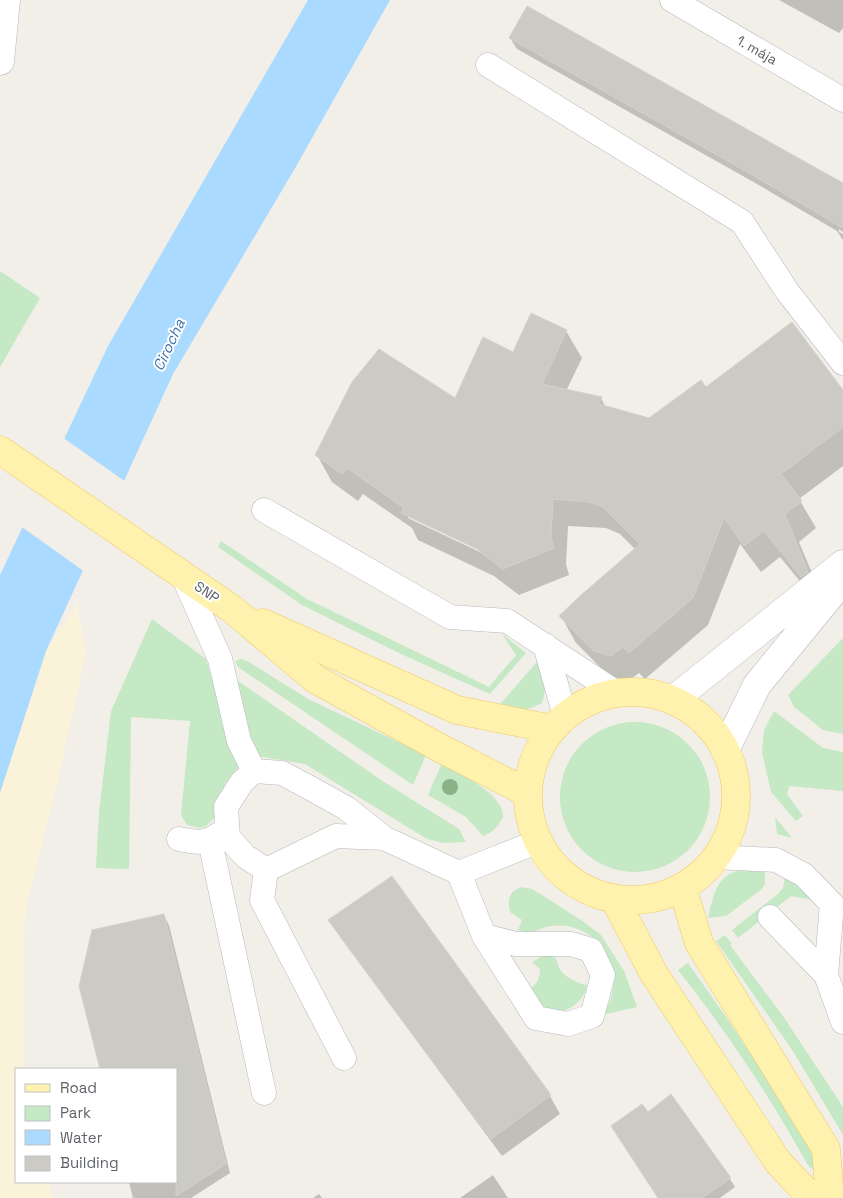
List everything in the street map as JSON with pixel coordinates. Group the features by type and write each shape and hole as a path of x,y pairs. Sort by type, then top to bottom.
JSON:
{"main road":[{"name":"SNP","path":"0,450 232,609"},
{"path":"232,609 457,710 558,723"},
{"path":"232,609 315,679 440,748 528,793"},
{"path":"636,692 655,694 673,700 689,709 704,721 716,734 725,750 733,771 735,801 734,816 728,838 716,857 701,874 682,887 661,896 637,900 614,898 590,891 569,878 552,862 538,841 530,817 528,793 530,775 535,759 542,743 558,723 581,705 598,697 636,692"},
{"path":"682,887 699,943 826,1149 830,1198"},
{"path":"614,898 654,974 778,1162 812,1198"}],"street":[{"path":"0,61 6,0"},
{"path":"673,700 843,564"},
{"path":"725,750 757,685 843,580"}],"lane":[{"name":"1. mája","path":"672,0 843,100"},
{"path":"488,65 742,222 787,291 843,363"},
{"path":"264,510 450,617 507,621 617,693"},
{"path":"183,576 220,659 239,741 254,771"},
{"path":"545,645 558,723"},
{"path":"264,1093 218,834 226,807 242,782 254,771 282,774 346,808 384,838 459,873 484,936 536,1018 568,1024 592,1016 603,975 591,950 571,944 516,944 484,936"},
{"path":"179,839 195,842 218,834 228,837 245,856 266,870"},
{"path":"266,870 336,836 384,838"},
{"path":"459,873 538,841"},
{"path":"716,857 776,860 804,875 832,904 826,975"},
{"path":"266,870 262,900 344,1058"},
{"path":"770,917 826,975 843,1022"}],"green space":[{"path":"0,271 40,298 0,367"},
{"path":"221,541 307,599 489,687 516,655 502,634 526,653 490,694 401,654 302,605 218,547"},
{"path":"152,619 206,659 238,767 225,784 215,817 206,826 199,828 187,825 181,815 190,721 131,717 129,869 96,868 99,813 111,711"},
{"path":"843,638 843,734 823,730 794,707 788,695"},
{"path":"241,659 310,700 426,755 413,785 238,667 235,661"},
{"path":"537,662 544,682 542,703 520,710 497,708"},
{"path":"228,674 381,780 459,829 466,842 443,843 427,839 305,764 257,756"},
{"path":"774,711 823,748 843,752 843,791 789,786 787,794 803,816 796,821 771,792 762,752 764,730"},
{"path":"635,722 664,728 688,744 704,768 710,797 704,826 688,850 664,866 635,872 606,866 582,850 566,826 560,797 566,768 582,744 606,728"},
{"path":"442,763 480,786 497,801 502,809 503,817 492,831 483,836 466,817 428,795"},
{"path":"775,817 792,838 777,834"},
{"path":"765,868 765,884 762,889 726,916 708,918 715,893 724,878 740,870"},
{"path":"785,875 794,881 813,900 791,896 738,938 732,930 779,893 783,888"},
{"path":"522,887 532,889 542,895 601,935 624,971 637,1007 602,1015 609,1005 612,993 612,968 604,949 590,935 572,927 561,926 551,926 532,932 518,930 522,920 510,912 509,899 514,891"},
{"path":"725,935 732,944 730,945 785,1019 843,1107 843,1135 793,1051 716,941"},
{"path":"546,954 555,957 560,969 567,976 587,985 581,999 563,1011 548,1011 541,1007 529,990 538,981 540,973 540,969 532,962"},
{"path":"688,963 735,1030 794,1121 816,1160 816,1168 809,1167 748,1066 678,970"}],"sand":[{"path":"77,603 86,653 59,775 25,911 23,1068 15,1068 15,1183 49,1183 53,1198 0,1198 0,793 46,651"}],"water":[{"name":"Cirocha","path":"308,0 390,0 294,170 173,374 46,651 0,793 0,575 108,346"}],"pier":[{"path":"62,437 126,482 85,572 19,525"}],"building":[{"path":"527,6 843,183 843,228 509,38"},
{"path":"531,313 567,330 542,384 602,397 599,404 649,418 701,380 706,387 792,322 843,390 843,427 781,474 802,501 785,514 808,572 801,577 764,531 744,546 724,518 693,598 629,653 623,647 611,656 594,651 559,616 640,544 603,507 589,502 553,499 551,536 554,548 503,569 477,549 401,513 404,508 347,468 342,474 315,455 352,382 379,349 455,398 483,337 513,352"},
{"path":"392,876 551,1095 491,1139 328,920"},
{"path":"164,914 226,1164 176,1196 176,1183 178,1183 178,1068 100,1068 79,986 92,930"},
{"path":"671,1094 731,1178 702,1198 658,1198 611,1126 642,1104 648,1112"}]}
